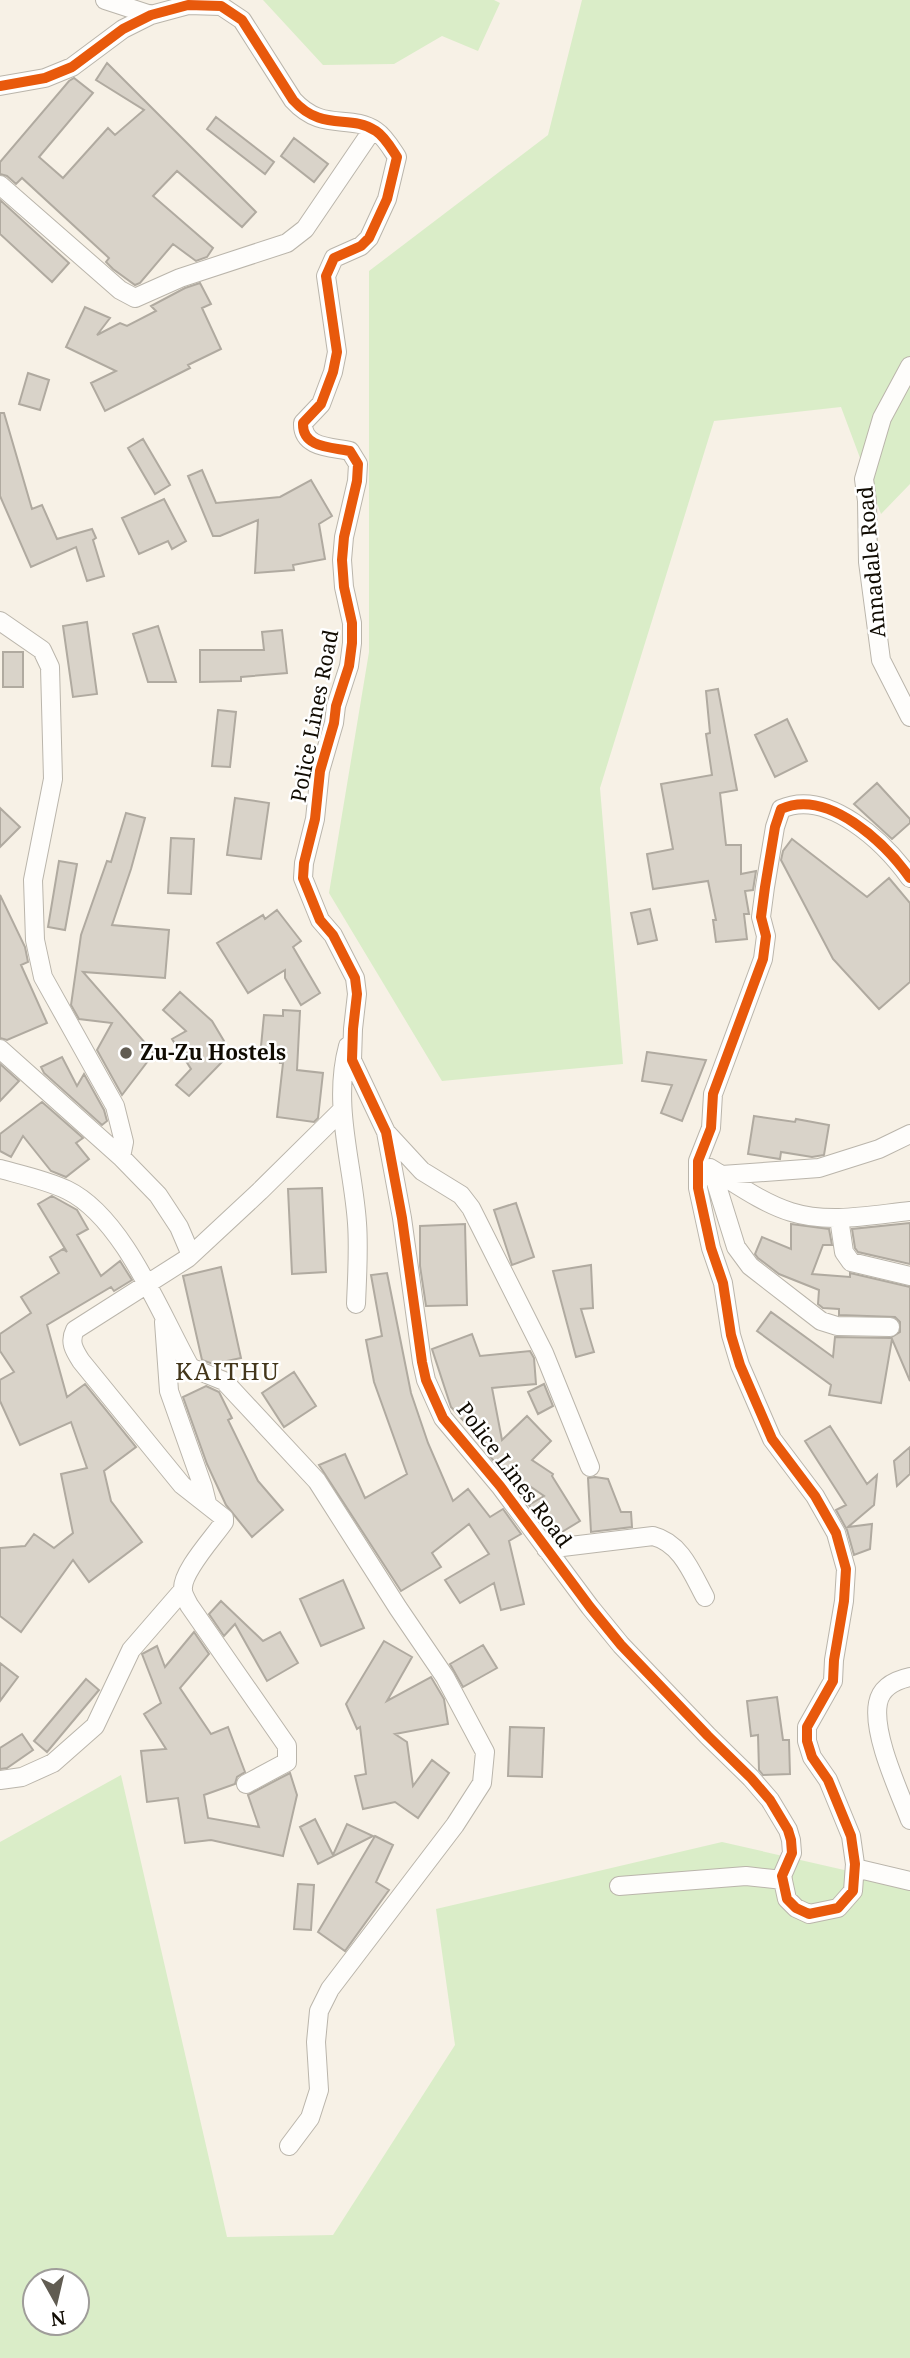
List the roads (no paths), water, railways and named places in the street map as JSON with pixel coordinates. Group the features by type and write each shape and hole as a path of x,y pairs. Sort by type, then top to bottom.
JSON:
{"street":[{"path":"105,0 151,15"},
{"path":"0,86 45,78 72,67 123,29 151,15 188,5 221,6 242,20 293,100 304,111 329,122 373,129 305,229 287,243 180,278 135,298 120,290 0,185"},
{"name":"Police Lines Road","path":"373,129 390,146 397,157 397,165 387,199 369,238 361,246 334,258 326,276 337,352 334,372 321,404 303,423 302,428 313,443 350,452 358,464 358,481 344,537 342,560 344,587 352,623 349,666 320,771 315,819 303,878 320,920 333,934 355,978 357,994 352,1060 386,1132 426,1380 443,1418 500,1486 621,1645 751,1777 770,1800 791,1840 792,1853 784,1868 783,1880"},
{"name":"Annadale Road","path":"910,366 882,418 864,479 868,562 881,660 910,718"},
{"path":"1,618 42,650 50,667 53,779 33,880 35,940 43,977 115,1106 124,1142 121,1157"},
{"path":"890,1327 837,1326 821,1321 750,1266 736,1247 711,1169 711,1128 713,1094 763,959 766,936 761,916 775,827 781,809 802,805 846,816 886,848 910,878"},
{"path":"353,1029 342,1067 342,1110 357,1223 356,1304"},
{"path":"0,1049 121,1157 158,1195 180,1227 191,1255"},
{"path":"246,1784 287,1762 287,1746 190,1605 183,1590 184,1581 196,1560 225,1522 222,1516 182,1485 73,1348 72,1336 75,1330 191,1255 342,1110"},
{"path":"386,1132 422,1171 461,1195 471,1208 544,1353 590,1467"},
{"path":"711,1169 819,1168 878,1149 910,1134"},
{"path":"0,1169 70,1191 90,1206 118,1238 148,1282 189,1365 224,1381 317,1481 383,1586 445,1677 485,1752 482,1783 455,1825 330,1989 319,2011 316,2042 318,2090 310,2118 289,2146"},
{"path":"711,1169 756,1196 790,1212 828,1219 910,1211"},
{"path":"619,1886 746,1876 783,1880 787,1899 796,1909 809,1914 838,1908 853,1891 855,1868 851,1836 828,1780 812,1757 807,1741 807,1727 833,1681 844,1601 845,1569 836,1533 816,1496 772,1439 740,1365 731,1335 723,1283 698,1188 711,1169"},
{"path":"839,1218 844,1252 851,1262 910,1276"},
{"path":"164,1315 169,1391 203,1487 206,1503"},
{"path":"546,1549 653,1536 664,1539 678,1550 705,1597"},
{"path":"0,1780 22,1777 53,1762 95,1726 131,1650 183,1590"},
{"path":"910,1677 895,1681 883,1691 878,1702 878,1724 888,1763 910,1820"},
{"path":"855,1868 910,1881"}],"place":[{"name":"Zu-Zu Hostels","path":"126,1053"}],"district":[{"name":"KAITHU","path":"228,1372"}]}
